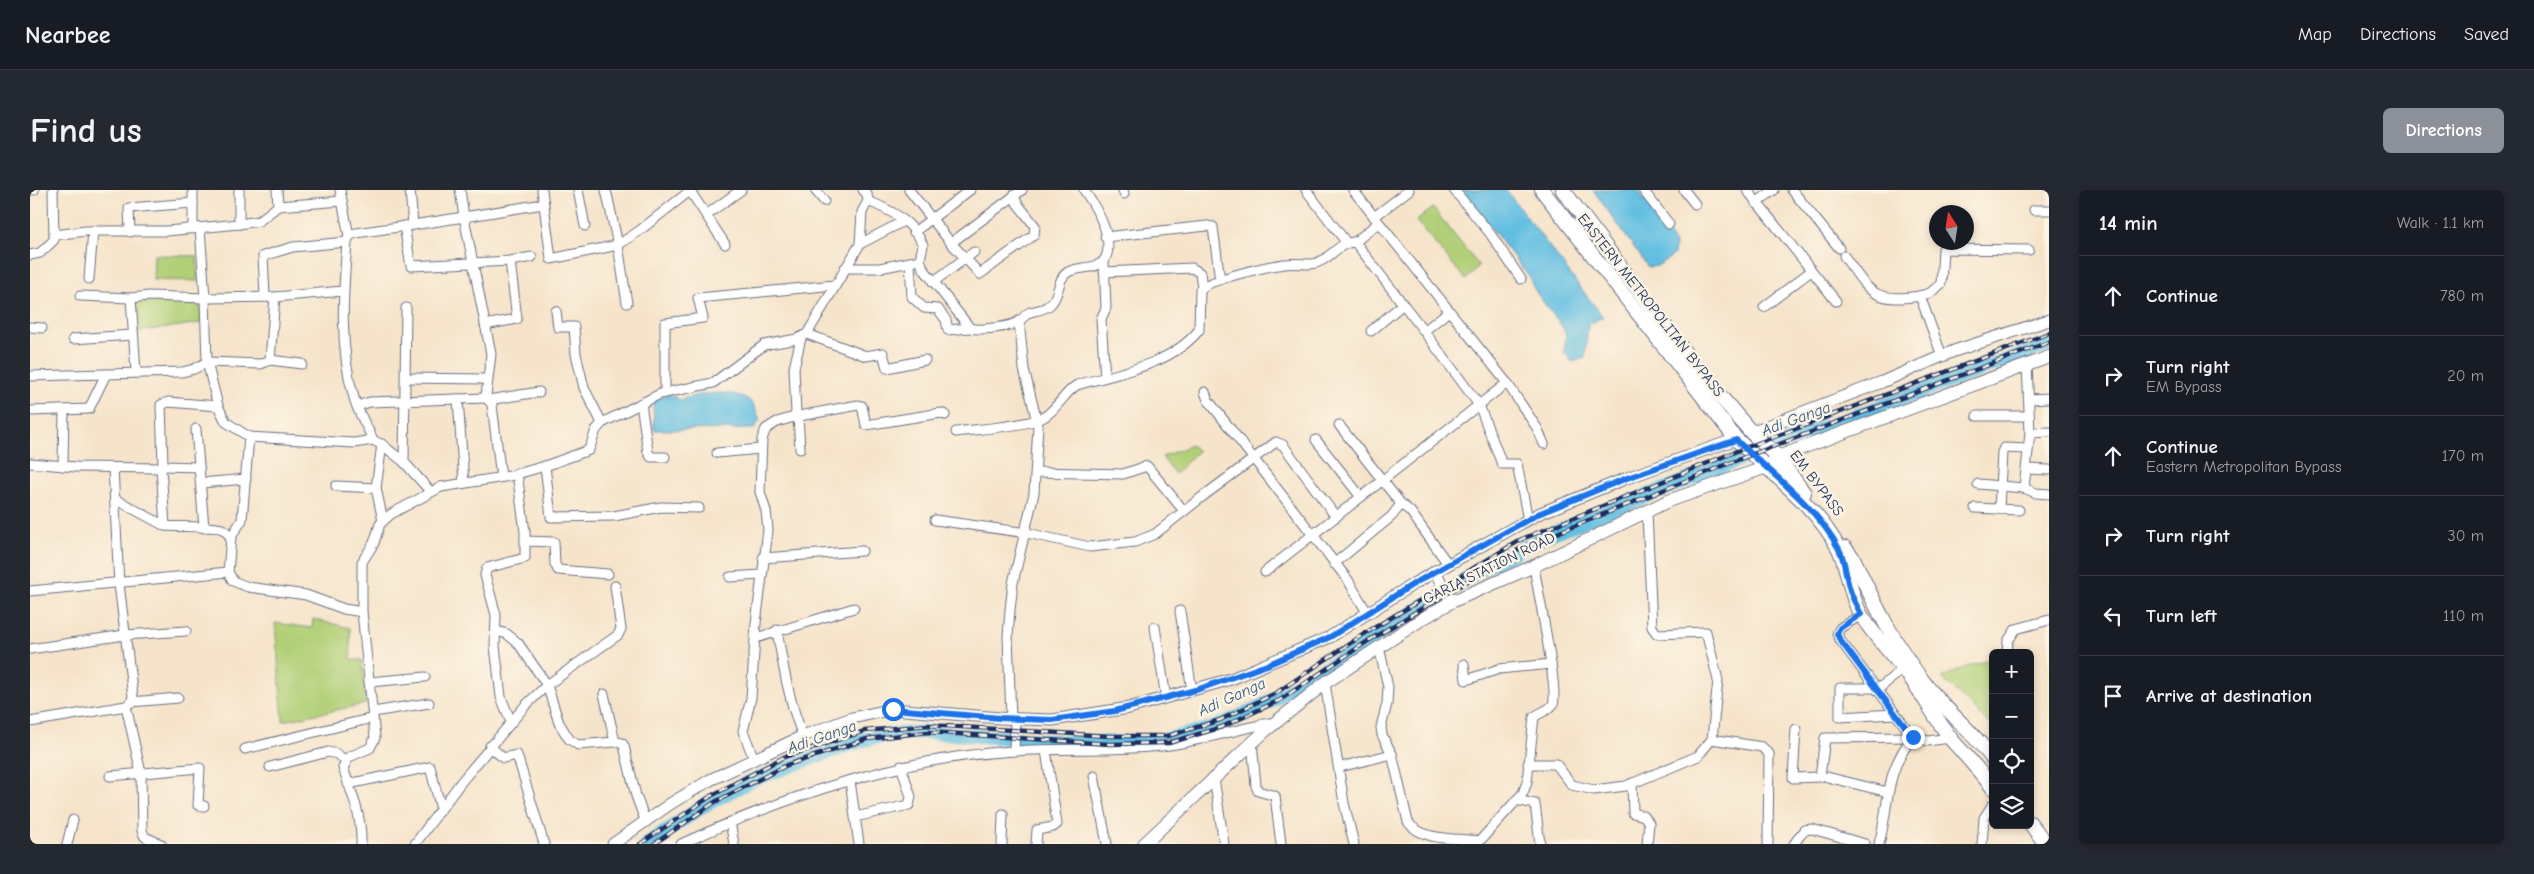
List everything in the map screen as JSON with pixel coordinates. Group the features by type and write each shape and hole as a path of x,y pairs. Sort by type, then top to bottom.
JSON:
{"main road":[{"name":"EASTERN METROPOLITAN BYPASS","path":"1542,190 1738,441"},
{"name":"EM BYPASS","path":"1563,190 1701,374 1754,434 1776,455 1852,558 1911,675 1979,740 1989,754"},
{"name":"GARIA STATION ROAD","path":"1144,844 1252,742 1325,683 1450,602 1534,566 1668,501 1760,464 1776,455 2049,357"},
{"path":"1738,441 1760,464 1798,496 1838,548 1845,564 1850,590 1861,614 1911,675 1950,738 1990,784"},
{"path":"2034,828 2046,844"},
{"path":"2025,829 2037,844"}],"street":[{"path":"30,255 48,247 54,236 53,190"},
{"path":"193,190 205,298 207,362 218,406 226,422 250,437 354,443 373,440 382,444 404,462 430,491"},
{"path":"239,190 239,224"},
{"path":"277,190 278,206"},
{"path":"340,190 348,239 343,291 345,352 357,406 373,440"},
{"path":"410,190 408,225 411,266 474,261 510,261 532,257"},
{"path":"460,190 491,354 487,379 487,399 492,405 501,477"},
{"path":"542,190 551,259 618,245 639,232 690,191 725,244"},
{"path":"578,190 585,226"},
{"path":"606,190 618,245 627,303"},
{"path":"706,215 741,190"},
{"path":"815,190 824,201"},
{"path":"914,232 970,190"},
{"path":"1084,190 1098,211 1105,237 1106,308 1102,319 1105,377"},
{"path":"1306,190 1403,304 1480,405 1502,464 1515,463 1518,466 1528,520"},
{"path":"1352,190 1507,384 1537,428 1544,444"},
{"path":"1202,286 1276,266 1313,264 1350,242 1408,190"},
{"path":"1454,190 1489,232 1521,279"},
{"path":"1643,190 1668,224"},
{"path":"1684,190 1695,204"},
{"path":"1747,190 1836,301"},
{"path":"1756,203 1774,190"},
{"path":"1792,190 1842,252 1870,292 1895,298 1930,293 1941,284 1943,249 2029,250"},
{"path":"914,192 931,219 977,273 984,273 1034,235 1035,226 1017,203 1018,193"},
{"path":"951,244 1018,193"},
{"path":"800,449 796,416 794,368 804,336 860,244 862,212 867,194 896,213 914,232 923,245 920,260 933,282 970,328"},
{"path":"54,236 93,231 130,232 239,224 259,221 278,206 342,201"},
{"path":"130,232 129,208 193,203"},
{"path":"265,296 263,256 293,247 348,239 356,233 544,204"},
{"path":"2034,210 2049,210"},
{"path":"860,244 904,221"},
{"path":"1105,237 1212,227 1220,280"},
{"path":"89,279 93,231"},
{"path":"933,282 974,252"},
{"path":"845,268 865,270 920,260"},
{"path":"910,262 912,298 924,308 938,309 946,320 948,330 984,329 1019,321 1028,313 1049,306 1058,293 1060,281 1070,271 1099,264 1104,260"},
{"path":"485,325 517,319 510,261"},
{"path":"956,432 1037,420 1054,410 1070,389 1148,364 1188,342 1199,330 1198,300 1202,286 1200,273 1192,268 1104,272"},
{"path":"1764,307 1811,271"},
{"path":"665,392 664,323 703,318 698,298 835,285"},
{"path":"80,296 205,298 275,296 343,291"},
{"path":"270,360 275,296"},
{"path":"1919,296 1942,356"},
{"path":"131,298 136,372"},
{"path":"1371,331 1403,304"},
{"path":"404,462 406,308"},
{"path":"1424,331 1449,311"},
{"path":"556,312 558,327 574,328 576,354 584,388 602,423"},
{"path":"1754,434 1942,356 2049,320"},
{"path":"1014,751 1009,619 1013,583 1026,533 1036,472 1037,420 1024,369 1019,321"},
{"path":"30,327 42,328"},
{"path":"73,339 132,335"},
{"path":"361,844 362,833 358,806 343,768 346,761 355,754 370,748 375,738 362,612 362,562 371,551 378,527 383,521 441,486 501,477 545,466 589,450 596,430 602,423 665,392 713,383 764,344 804,336 866,356 883,353 888,368 925,360"},
{"path":"30,376 182,372 194,369 207,362 261,364 270,360 302,364"},
{"path":"2024,488 2030,433 2027,364"},
{"path":"30,411 90,409 106,374"},
{"path":"406,378 487,379"},
{"path":"1265,572 1507,384"},
{"path":"357,406 370,402 487,399 539,392"},
{"path":"1205,392 1208,400 1311,536 1348,580 1368,614"},
{"path":"2029,399 2049,398"},
{"path":"458,399 464,482"},
{"path":"166,526 162,467 161,405 168,402 218,406"},
{"path":"642,403 648,452 652,457 665,457"},
{"path":"754,759 743,731 751,698 761,575 768,530 766,511 760,492 760,450 766,429 777,422 796,416 858,405 862,406 866,424 945,414"},
{"path":"63,466 64,410"},
{"path":"1977,416 2029,416"},
{"path":"1339,424 1401,504 1410,511 1448,564"},
{"path":"196,429 204,528"},
{"path":"2030,433 2049,432"},
{"path":"250,437 242,520 231,537 228,572 233,581 248,587 306,595 344,609 362,612"},
{"path":"1316,440 1361,497"},
{"path":"613,844 690,791 803,736 852,718 893,709 1013,719 1052,720 1115,711 1231,679 1336,634 1435,571 1528,520 1627,478 1738,441"},
{"path":"935,520 1026,533 1090,546 1115,545 1147,539 1272,444 1280,443 1336,517"},
{"path":"382,444 376,488 383,521"},
{"path":"1999,509 2002,452 2004,448 2028,449"},
{"path":"717,453 760,450"},
{"path":"30,463 113,468 199,467"},
{"path":"545,466 551,517 614,516 661,507 699,508"},
{"path":"1036,472 1123,474 1148,466 1184,511"},
{"path":"113,468 119,584 133,696 128,704 141,772 142,831 145,837 161,844"},
{"path":"2026,469 2049,470"},
{"path":"511,722 503,705 496,667 496,615 485,570 490,566 525,558 526,541 517,473"},
{"path":"201,483 246,479"},
{"path":"1978,484 2024,488 2036,494 2049,494"},
{"path":"336,486 376,488"},
{"path":"115,499 166,526 204,528 212,526 224,529 231,537"},
{"path":"1334,564 1392,516 1401,504"},
{"path":"1976,508 2019,510"},
{"path":"1528,764 1556,764 1572,785 1586,790 1618,788 1698,756 1712,739 1718,680 1706,632 1657,634 1652,627 1647,512"},
{"path":"526,541 554,542 555,564 558,570 608,574"},
{"path":"763,558 862,551"},
{"path":"1379,647 1388,687 1387,704 1381,727 1382,735 1392,754 1408,822 1413,829 1422,834 1478,842 1516,800 1527,782 1534,717 1549,709 1554,700 1551,664 1534,566"},
{"path":"1435,571 1450,602"},
{"path":"30,591 119,584 228,572"},
{"path":"730,577 761,575"},
{"path":"415,844 490,746 547,684 618,635 622,629 615,586"},
{"path":"756,638 777,630 854,608"},
{"path":"1180,611 1192,691"},
{"path":"1861,614 1840,628 1837,634 1913,737"},
{"path":"2007,649 2008,641 2016,629 2049,620"},
{"path":"1155,627 1166,698"},
{"path":"777,630 785,678 795,718 803,736"},
{"path":"30,649 125,636 186,631"},
{"path":"497,631 507,634 518,643 547,684 559,723 569,739 578,746 622,743 636,796 646,820"},
{"path":"1464,664 1466,680 1499,669 1551,664"},
{"path":"1895,714 1840,717 1840,688 1876,689 1911,675"},
{"path":"369,682 425,677"},
{"path":"1325,683 1340,766 1344,803 1354,844"},
{"path":"604,694 615,742"},
{"path":"30,722 128,704 178,698"},
{"path":"244,749 429,702"},
{"path":"681,844 762,808 901,766 924,761 1014,751 1168,746 1240,728 1277,722"},
{"path":"1796,729 1793,778 1820,777 1825,738 1913,737 1928,741 1950,738"},
{"path":"1879,844 1891,775 1901,752 1913,737"},
{"path":"1712,739 1762,747 1769,754 1768,844"},
{"path":"1252,742 1256,786 1258,791 1275,796 1281,844"},
{"path":"490,746 504,758 517,755 544,844"},
{"path":"1036,844 1037,830 1053,827 1057,824 1046,750"},
{"path":"270,767 328,752 337,754 346,761"},
{"path":"1340,766 1392,754"},
{"path":"855,818 909,805 911,797 901,766"},
{"path":"348,784 430,767 441,809"},
{"path":"110,776 200,768 198,805 204,806"},
{"path":"1094,776 1107,844"},
{"path":"1827,777 1888,792"},
{"path":"1214,778 1224,844"},
{"path":"850,781 859,844"},
{"path":"1632,783 1633,813 1644,816 1649,823 1647,844"},
{"path":"1516,800 1535,804 1540,844"},
{"path":"1982,844 1984,818 1989,810"},
{"path":"1002,844 1003,814"},
{"path":"67,844 73,820"},
{"path":"730,822 734,844"},
{"path":"1794,844 1804,830 1812,829 1864,844"}],"green space":[{"path":"1433,208 1479,266 1466,280 1416,221"},
{"path":"154,255 197,256 198,281 153,280"},
{"path":"200,298 201,323 136,332 135,299"},
{"path":"1191,445 1198,451 1175,474 1162,457"},
{"path":"313,619 350,628 351,660 362,660 366,704 283,721 275,623 312,628"},
{"path":"1989,659 1989,723 1942,678 1958,670"}],"water":[{"path":"1462,190 1506,190 1603,317 1588,324 1585,358 1572,362 1564,352 1566,334 1562,326 1535,291 1530,278"},
{"path":"1593,190 1638,190 1675,244 1674,255 1657,266 1648,267"},
{"path":"716,393 744,397 751,402 760,420 754,429 654,430 653,400 669,394 680,400"}],"waterway":[{"name":"Adi Ganga","path":"647,844 705,805 752,780 863,740 895,734 924,732 1062,742 1130,743 1168,739 1216,727 1260,707 1312,677 1484,568 1543,537 1784,442 2049,345"}],"railway":[{"path":"640,844 711,796 784,757 865,731 928,725 1109,736 1168,736 1220,720 1276,693 1364,634 1522,539 1737,451 2049,333"},
{"path":"654,844 715,802 787,765 867,739 928,732 1109,744 1169,743 1222,727 1280,700 1368,641 1525,546 1740,459 2049,342"}],"route":[{"path":"893,709 1000,718 1052,720 1115,711 1154,702 1231,679 1330,637 1415,583 1538,514 1627,478 1736,440 1755,460 1798,496 1838,548 1845,564 1850,590 1861,614 1840,628 1837,634 1913,737"}]}
